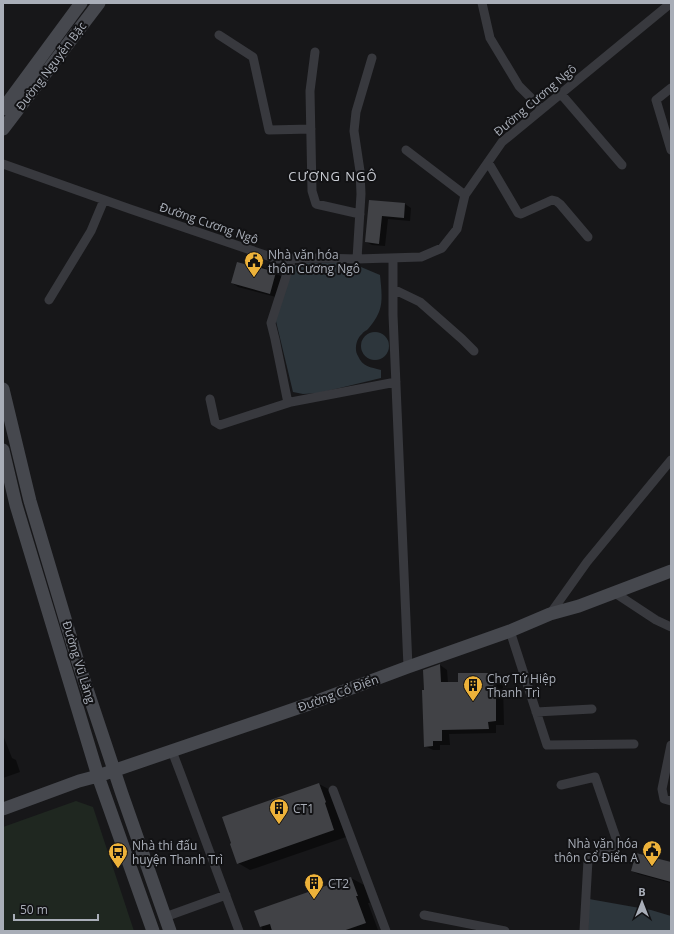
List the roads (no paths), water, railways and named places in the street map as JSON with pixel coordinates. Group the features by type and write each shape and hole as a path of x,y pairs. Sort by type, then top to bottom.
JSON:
{"main road":[{"name":"Đường Nguyễn Bặc","path":"3,109 81,3"},
{"name":"Đường Nguyễn Bặc","path":"3,129 98,3"},
{"name":"Đường Vũ Lăng","path":"3,389 30,502 78,662 170,931"},
{"name":"Đường Vũ Lăng","path":"3,450 16,505 98,776 153,931"},
{"path":"36,570 50,568"},
{"name":"Đường Cổ Điển","path":"3,809 79,781 98,776 309,704 510,631 550,614 579,606 671,571"}],"street":[{"path":"482,3 490,38 519,86 542,109"},
{"name":"Đường Cương Ngô","path":"3,164 277,259 421,257 442,248 457,229 465,195 502,142 671,3"},
{"path":"219,35 253,57 268,130 311,129"},
{"path":"315,52 310,90 312,191 316,204 360,214"},
{"path":"357,259 361,194 360,171 354,131 356,112 372,58"},
{"path":"671,88 656,100 671,150"},
{"path":"561,94 622,165"},
{"path":"406,150 465,195"},
{"path":"488,162 518,213 521,214 552,200 556,201 588,237"},
{"path":"49,300 91,231 104,200"},
{"path":"288,403 271,323 292,258"},
{"path":"393,258 393,315 408,667"},
{"path":"393,289 420,302 474,351"},
{"path":"210,399 214,422 220,425 288,403 396,382"},
{"path":"550,614 586,562 671,460"},
{"path":"615,592 656,620 671,627"},
{"path":"510,631 547,745 634,744"},
{"path":"536,712 592,709"},
{"path":"671,746 662,789 664,799 671,801"},
{"path":"172,751 239,931"},
{"path":"561,784 596,777 618,844 588,860 584,931"},
{"path":"333,790 386,931"},
{"path":"165,917 226,895"},
{"path":"424,915 505,931"}],"place":[{"name":"Nhà văn hóa thôn Cương Ngô","path":"254,278"},
{"name":"Chợ Tứ Hiệp Thanh Trì","path":"473,702"},
{"name":"CT1","path":"279,825"},
{"name":"Nhà văn hóa thôn Cổ Điển A","path":"652,867"},
{"name":"Nhà thi đấu huyện Thanh Trì","path":"118,869"},
{"name":"CT2","path":"314,900"}],"district":[{"name":"CƯƠNG NGÔ","path":"333,176"}]}
